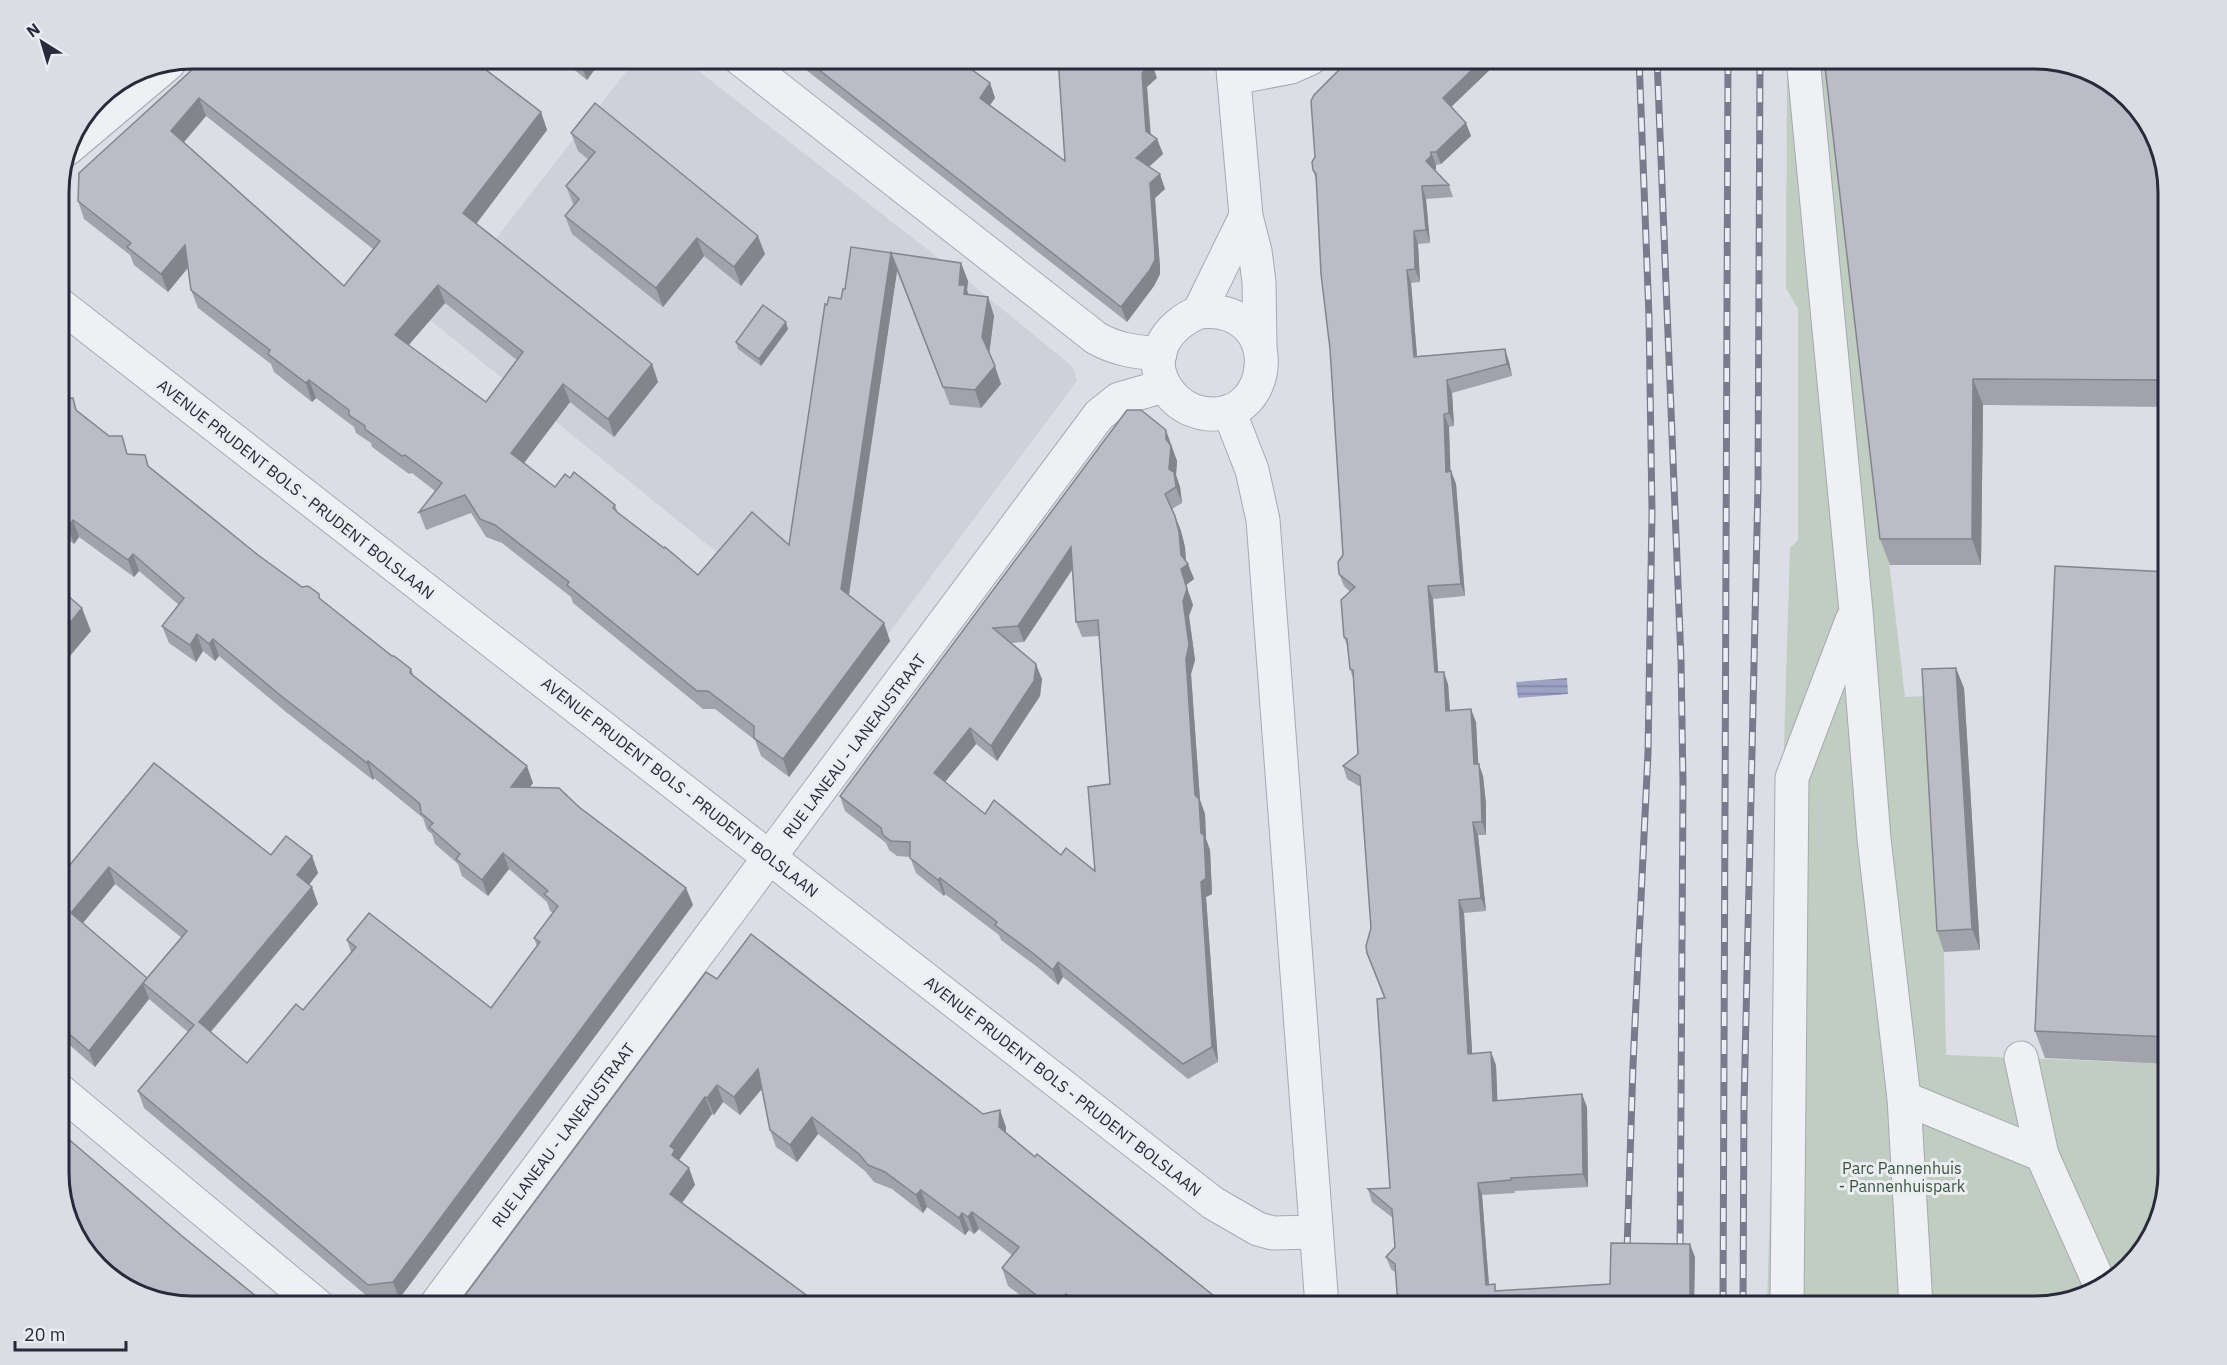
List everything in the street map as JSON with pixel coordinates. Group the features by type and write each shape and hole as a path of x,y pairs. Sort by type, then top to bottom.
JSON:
{"street":[{"path":"753,69 1096,338 1114,348 1160,354"},
{"path":"1233,69 1246,216 1255,251 1259,282 1262,365 1257,384 1246,400 1229,411 1210,414 1192,411 1176,401 1164,386 1160,375 1160,354 1164,339 1173,327 1198,312 1212,311 1236,317 1254,334 1260,346"},
{"path":"1804,69 1856,611 1874,839 1904,1098 1915,1296"},
{"path":"82,136 155,75"},
{"path":"1198,312 1246,216"},
{"name":"AVENUE PRUDENT BOLS - PRUDENT BOLSLAAN","path":"69,312 1213,1203 1258,1229 1273,1233 1316,1232"},
{"name":"RUE LANEAU - LANEAUSTRAAT","path":"442,1296 1099,415 1119,399 1164,386"},
{"path":"1229,411 1252,470 1263,519 1321,1296"},
{"path":"1786,1296 1792,778 1856,611"},
{"path":"2021,1058 2042,1155 2098,1279"},
{"path":"69,1098 306,1296"},
{"path":"1904,1098 2042,1155"}],"shaded area":[{"path":"628,69 696,69 968,281 1073,367 1077,381 886,637 891,641 866,673 398,294 447,301"}],"green space":[{"name":"Parc Pannenhuis - Pannenhuispark","path":"1787,69 1831,69 1905,697 1930,696 1944,952 1946,1055 2158,1064 2158,1173 2154,1205 2149,1220 2133,1248 2110,1271 2097,1280 2067,1292 2035,1296 1767,1296 1790,548 1798,540 1798,309 1786,288"}],"water":[{"path":"1567,678 1568,694 1518,698 1516,682"}],"building":[{"path":"193,69 484,69 541,112 463,213 652,364 608,419 563,384 511,453 555,487 565,474 570,478 574,472 615,505 613,508 617,512 665,547 698,575 752,512 789,545 825,304 827,305 829,297 841,299 843,289 845,289 851,247 961,263 959,285 965,285 964,294 988,297 982,337 995,366 975,390 943,387 891,253 841,589 884,623 783,759 754,738 754,726 708,691 697,691 567,585 569,582 495,525 480,519 465,495 419,512 442,483 365,429 365,426 349,415 349,410 309,380 306,383 268,354 270,350 191,290 185,245 161,274 127,247 131,243 78,201 79,173","holes":["199,98 380,241 344,286 171,131","438,285 523,352 486,402 395,335"]},
{"path":"818,69 971,69 990,83 980,98 1065,161 1059,69 1146,69 1142,73 1146,131 1157,139 1136,158 1160,174 1150,183 1155,260 1121,307"},
{"path":"1340,69 1473,69 1443,98 1466,123 1436,152 1431,152 1431,156 1426,161 1449,185 1422,186 1426,230 1414,231 1415,269 1407,270 1414,357 1505,349 1507,364 1447,380 1449,413 1444,414 1446,472 1451,471 1461,584 1428,586 1435,672 1444,672 1446,711 1471,709 1474,764 1479,764 1482,822 1473,822 1481,898 1459,900 1468,1054 1491,1052 1493,1101 1582,1094 1583,1174 1511,1178 1511,1180 1478,1183 1486,1285 1495,1284 1495,1291 1610,1284 1611,1243 1690,1244 1690,1296 1397,1296 1395,1264 1386,1257 1395,1247 1392,1209 1368,1189 1390,1188 1377,999 1385,998 1366,946 1371,928 1360,776 1343,766 1358,754 1353,670 1350,669 1347,639 1344,637 1341,600 1355,587 1339,574 1338,562 1343,555 1330,349 1321,274 1316,174 1312,162 1315,157 1311,101 1314,95"},
{"path":"1825,69 2035,69 2067,73 2082,78 2110,94 2133,117 2149,145 2156,168 2158,184 2158,380 1973,379 1972,539 1880,539"},
{"path":"595,103 758,236 734,267 697,238 656,288 565,216 579,199 566,186 595,152 571,133"},
{"path":"763,305 786,322 759,359 736,342"},
{"path":"69,398 73,398 76,410 109,436 122,436 127,454 145,455 148,466 258,555 302,587 308,586 319,594 319,598 411,669 410,673 527,766 511,787 559,788 579,807 686,888 393,1282 368,1285 138,1091 194,1025 143,983 89,1051 69,1034 69,866 154,763 271,855 286,836 312,856 297,875 312,887 199,1022 247,1063 296,1004 303,1010 356,947 347,940 369,913 491,1008 540,942 534,938 558,906 544,894 548,891 503,853 482,880 456,859 460,854 429,827 433,823 421,813 420,804 368,761 367,763 280,695 213,639 209,644 197,634 190,645 162,626 184,598 133,554 128,560 73,520 69,526","holes":["109,867 187,931 147,978 71,913"]},
{"path":"1127,410 1141,410 1166,430 1166,439 1171,446 1169,469 1174,472 1176,487 1165,494 1175,516 1181,555 1188,564 1181,569 1187,589 1183,601 1189,645 1186,659 1195,795 1199,799 1201,833 1204,835 1206,878 1201,882 1212,1047 1183,1064 1058,962 1053,970 995,925 997,922 910,858 910,842 891,841 883,835 881,828 840,796","holes":["1071,547 1076,622 1098,620 1110,784 1088,787 1095,871 1066,848 1061,855 994,800 985,814 934,773 970,728 991,746 1034,681 1036,664 993,628 1018,626"]},
{"path":"2055,566 2158,571 2158,1037 2035,1031"},
{"path":"69,597 82,608 69,624"},
{"path":"1956,668 1972,929 1937,931 1922,669"},
{"path":"751,934 983,1114 1000,1110 999,1127 1035,1157 1037,1154 1214,1296 1068,1296 1066,1294 1064,1296 1037,1296 1002,1268 1019,1247 972,1212 968,1217 962,1213 959,1218 921,1190 916,1195 885,1172 868,1165 859,1154 812,1117 790,1145 770,1130 758,1069 734,1097 717,1085 707,1098 705,1097 670,1146 675,1150 672,1155 689,1168 670,1194 808,1296 464,1296 706,972 717,979"},
{"path":"69,1140 256,1296 176,1295 145,1287 117,1271 94,1248 76,1213 69,1181"}],"railway":[{"path":"1627,1251 1633,1065 1648,753 1652,512 1649,317 1639,69"},
{"path":"1657,69 1681,660 1683,784 1680,1256"},
{"path":"1723,1296 1728,69"},
{"path":"1743,1296 1744,1106 1758,486 1760,69"}]}
